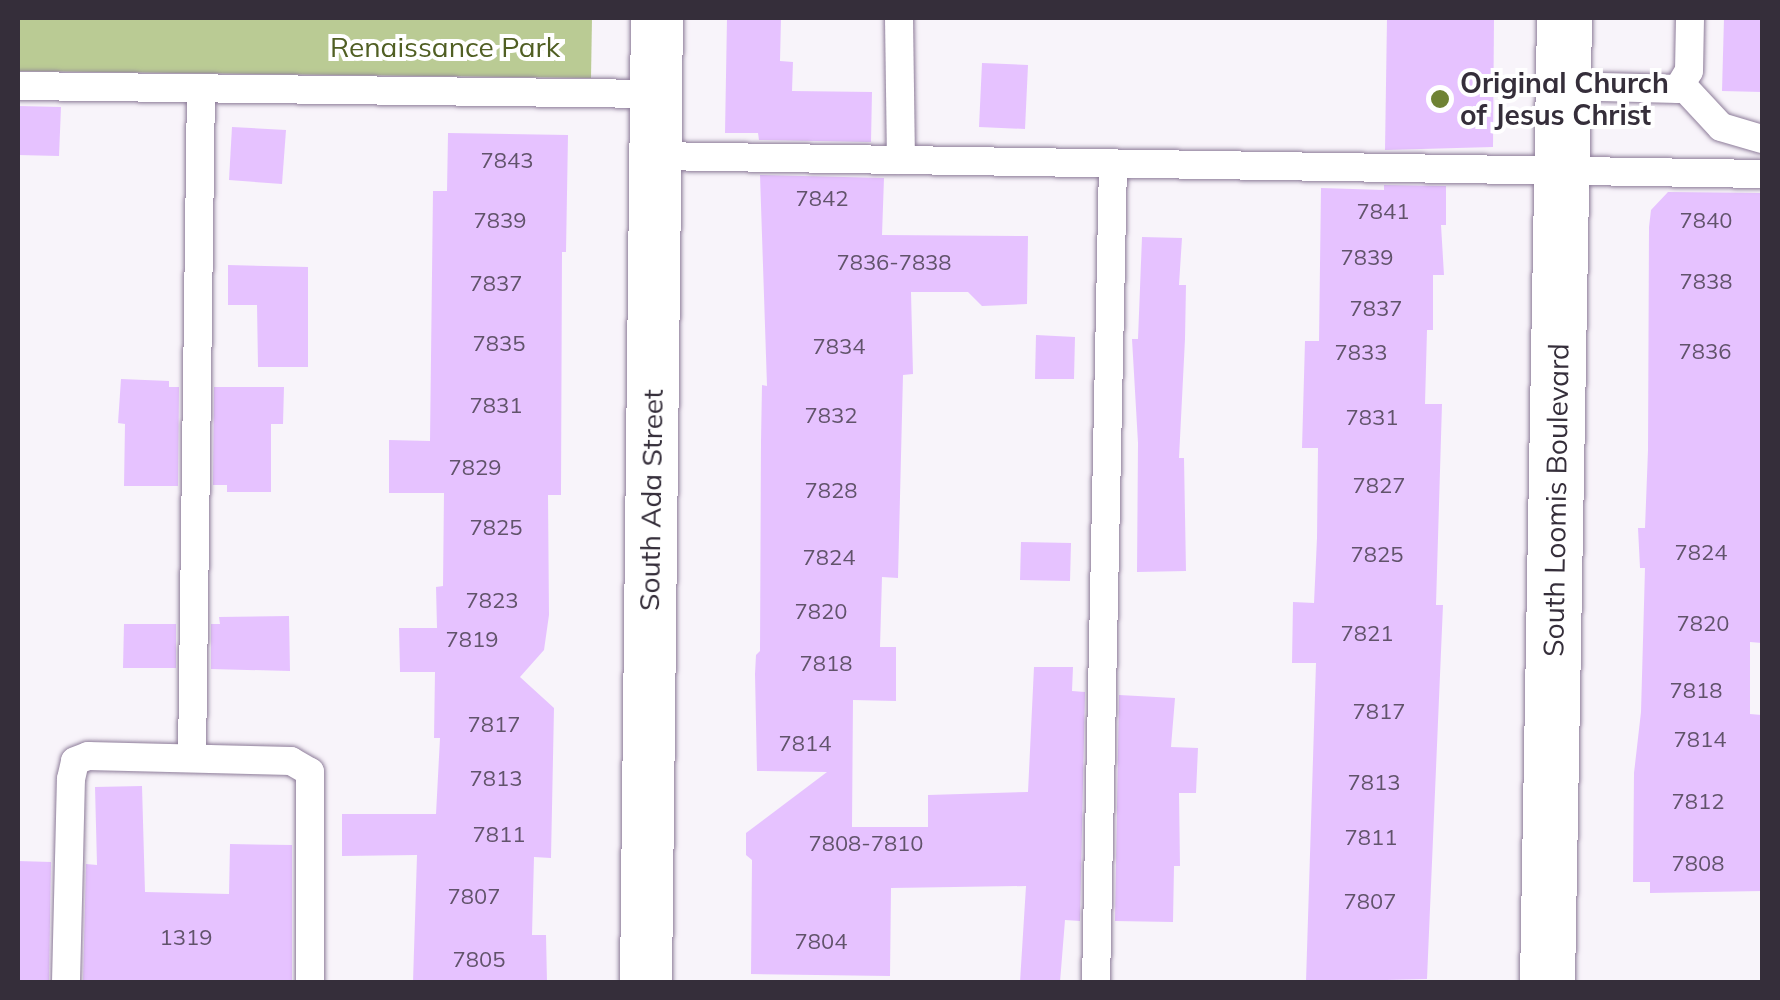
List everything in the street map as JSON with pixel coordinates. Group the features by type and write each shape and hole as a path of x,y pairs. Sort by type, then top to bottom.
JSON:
{"street":[{"name":"South Ada Street","path":"646,982 656,18"},
{"name":"South Loomis Boulevard","path":"1548,982 1564,18"}],"lane":[{"path":"899,18 902,160"},
{"path":"1563,86 1667,92 1682,86 1689,71 1690,18"},
{"path":"18,86 656,94"},
{"path":"1682,86 1721,127 1762,139"},
{"path":"192,756 202,88"},
{"path":"655,156 1762,174"},
{"path":"1096,982 1112,164"},
{"path":"66,982 70,779 75,761 88,756 291,761 310,772 310,982"}],"green space":[{"name":"Renaissance Park","path":"18,18 592,18 591,78 18,71"}],"building":[{"path":"727,18 781,18 780,61 793,62 792,91 872,92 871,142 759,140 758,133 725,133"},
{"path":"1387,18 1494,18 1493,147 1385,150"},
{"path":"1724,18 1762,18 1762,92 1722,91"},
{"path":"982,63 1028,65 1025,129 979,127"},
{"path":"18,106 61,107 59,156 18,155"},
{"path":"232,127 286,130 282,184 229,180"},
{"path":"448,133 568,135 566,252 562,252 561,495 548,495 549,615 544,650 520,677 554,708 551,858 534,857 532,935 546,935 547,982 413,982 417,855 342,856 342,814 436,814 440,738 434,738 435,672 400,672 399,628 437,628 436,587 443,586 444,493 389,493 389,440 430,441 433,191 447,191"},
{"path":"760,175 884,178 882,235 1028,236 1027,304 982,306 968,292 911,292 913,374 903,375 898,578 882,577 880,647 896,647 896,701 853,700 852,827 928,827 928,795 1028,792 1034,667 1073,667 1072,691 1085,692 1080,921 1065,920 1060,982 1020,982 1026,886 891,888 890,976 751,974 752,860 746,855 746,833 827,772 757,771 755,674 756,655 760,651 762,385 767,386"},
{"path":"1384,185 1446,186 1446,225 1441,225 1444,275 1433,275 1433,330 1427,330 1425,404 1442,404 1436,605 1443,605 1427,979 1306,982 1316,663 1292,663 1293,602 1314,603 1317,538 1318,448 1302,448 1305,341 1319,341 1321,188 1384,190"},
{"path":"1668,192 1762,193 1762,643 1750,642 1750,714 1762,715 1762,891 1650,893 1650,882 1633,882 1634,773 1641,712 1645,568 1640,568 1638,528 1645,528 1648,450 1649,227 1651,210"},
{"path":"1142,237 1182,238 1179,285 1186,285 1179,458 1184,458 1186,571 1137,572 1138,443 1132,339 1138,339"},
{"path":"228,265 308,267 308,367 258,367 257,305 228,305"},
{"path":"1036,335 1075,337 1074,379 1035,379"},
{"path":"121,379 169,381 169,387 179,387 178,486 124,486 125,424 118,423"},
{"path":"214,387 284,387 283,424 271,424 271,492 227,492 227,485 213,485"},
{"path":"1021,542 1071,543 1070,581 1020,580"},
{"path":"289,616 290,671 211,669 211,624 220,624 219,617"},
{"path":"124,624 176,624 176,668 123,668"},
{"path":"1119,695 1175,698 1171,747 1198,748 1196,793 1179,793 1180,866 1174,866 1173,922 1115,921"},
{"path":"142,786 145,892 229,894 230,844 292,845 292,982 83,982 86,864 97,865 95,787"},
{"path":"18,861 51,862 49,982 18,982"}],"place":[{"name":"Original Church of Jesus Christ","path":"1440,99"}]}
